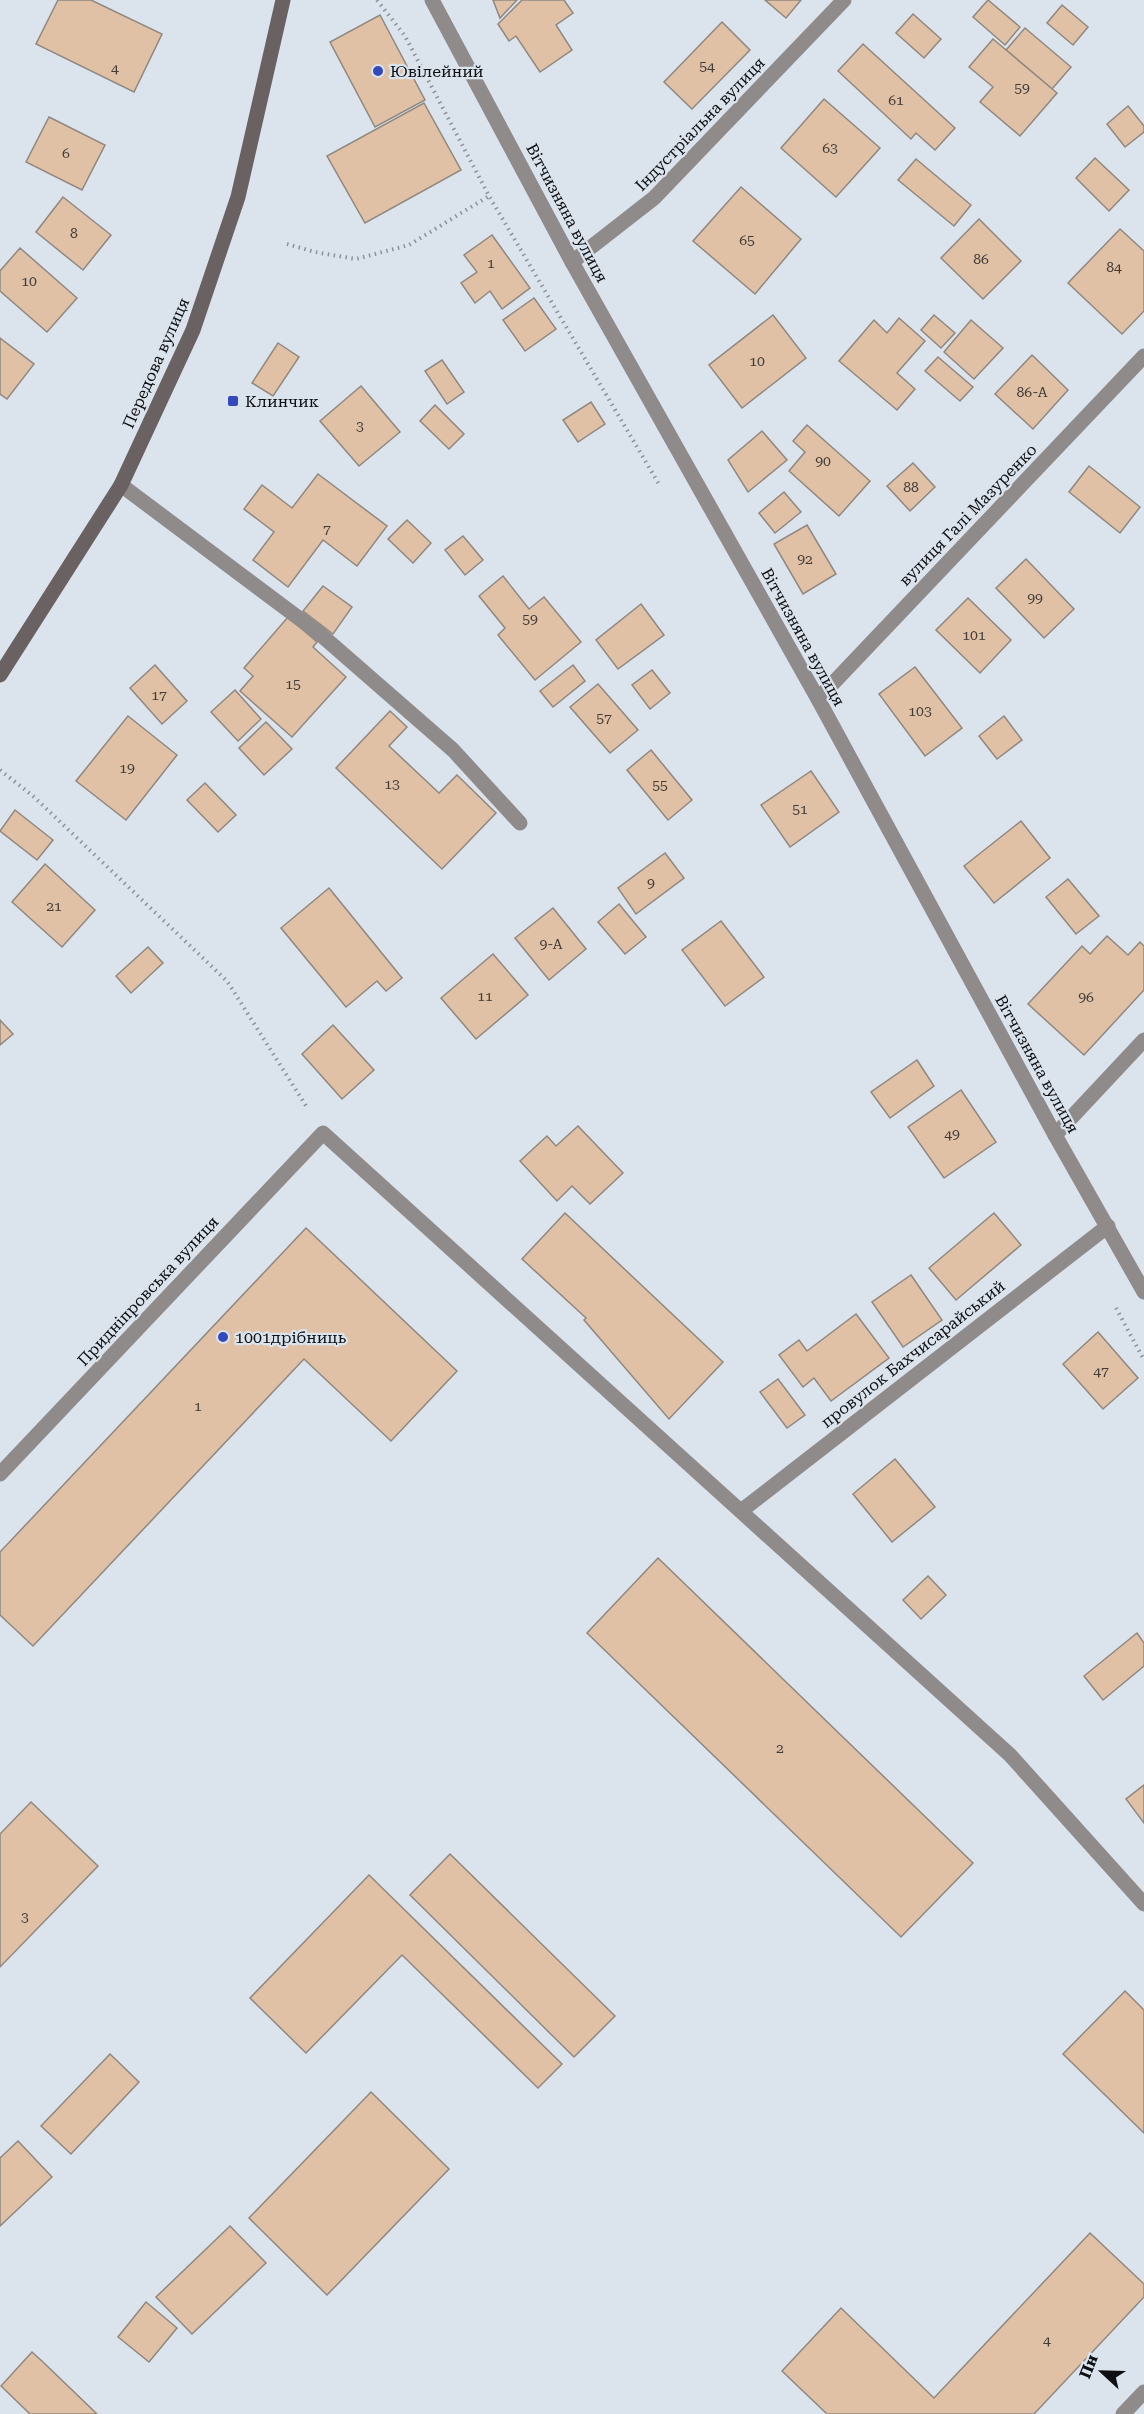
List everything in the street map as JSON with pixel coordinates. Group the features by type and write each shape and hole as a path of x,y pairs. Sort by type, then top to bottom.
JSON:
{"main road":[{"name":"Передова вулиця","path":"0,675 121,485 193,330 238,197 283,0"}],"street":[{"name":"Вітчизняна вулиця","path":"432,0 572,262 818,699 1054,1135 1144,1292"},
{"name":"Індустріальна вулиця","path":"572,262 654,198 844,0"},
{"name":"вулиця Галі Мазуренко","path":"818,699 1144,356"},
{"path":"121,485 320,634 453,750 520,823"},
{"path":"1054,1135 1144,1040"},
{"path":"323,1133 1010,1755 1144,1904"},
{"name":"Придніпровська вулиця","path":"0,1474 323,1133"},
{"name":"провулок Бахчисарайський","path":"741,1511 1107,1226"},
{"path":"1123,2414 1144,2392"}],"path":[{"path":"377,0 405,36 489,196 662,489"},
{"path":"287,243 315,252 356,259 409,245 489,196"},
{"path":"0,770 33,796 228,981 323,1133"},
{"path":"1110,1298 1144,1360"}],"building":[{"path":"58,0 91,0 162,34 134,92 36,44"},
{"path":"493,0 517,0 500,18"},
{"path":"522,0 564,0 573,13 556,25 572,50 540,72 516,36 509,41 498,24"},
{"path":"765,0 801,0 786,18"},
{"path":"988,0 1020,27 1005,45 973,17"},
{"path":"1062,5 1088,27 1073,45 1047,23"},
{"path":"913,14 941,39 924,58 896,33"},
{"name":"Ювілейний","path":"380,15 425,100 375,127 330,42"},
{"path":"722,22 750,50 692,109 664,82"},
{"path":"1025,28 1071,67 1052,89 1006,50"},
{"path":"993,39 1057,93 1020,136 980,102 993,87 969,67"},
{"path":"863,44 955,128 935,150 916,133 911,139 838,71"},
{"path":"824,99 880,148 836,197 781,148"},
{"path":"424,103 461,170 365,223 327,156"},
{"path":"1128,106 1144,126 1144,132 1125,147 1107,124"},
{"path":"49,117 105,145 82,190 26,162"},
{"path":"1095,158 1129,190 1109,211 1076,178"},
{"path":"916,159 971,205 954,226 898,180"},
{"path":"741,187 801,239 755,294 693,241"},
{"path":"63,197 111,235 83,270 36,232"},
{"path":"979,219 1021,261 983,299 941,258"},
{"path":"1120,229 1144,251 1144,311 1122,334 1068,283"},
{"path":"492,235 530,288 502,309 490,291 475,303 461,283 477,272 464,255"},
{"path":"20,248 77,298 47,332 0,291 0,271"},
{"path":"534,298 556,329 525,351 503,320"},
{"path":"773,315 806,358 742,408 709,365"},
{"path":"934,315 955,333 941,348 921,330"},
{"path":"899,318 925,341 897,373 915,389 897,410 839,361 874,320 887,333"},
{"path":"971,320 1003,348 974,379 944,352"},
{"path":"0,338 34,364 7,399 0,394"},
{"path":"278,343 299,357 273,396 252,383"},
{"path":"1032,355 1068,390 1033,429 995,394"},
{"path":"938,357 973,387 960,401 925,371"},
{"path":"442,360 464,392 447,404 425,371"},
{"path":"361,386 400,432 359,466 320,421"},
{"path":"591,402 605,424 578,442 563,420"},
{"path":"435,405 464,434 449,449 420,421"},
{"path":"807,425 870,481 839,516 789,471 805,452 793,441"},
{"path":"762,431 787,460 748,492 728,460"},
{"path":"913,463 935,487 910,511 887,486"},
{"path":"1089,466 1140,507 1120,533 1069,492"},
{"path":"318,474 387,526 357,566 323,540 288,587 253,560 274,532 244,509 262,485 292,508"},
{"path":"784,492 801,512 775,533 759,513"},
{"path":"407,520 431,543 413,563 388,539"},
{"path":"807,525 836,574 803,594 774,544"},
{"path":"463,536 483,560 465,575 445,550"},
{"path":"1026,559 1074,609 1044,638 996,588"},
{"path":"503,576 529,609 544,597 581,642 535,680 498,635 505,628 479,596"},
{"path":"323,586 352,607 333,634 303,611"},
{"path":"968,598 1011,640 980,673 936,630"},
{"path":"641,604 664,635 618,669 596,640"},
{"path":"288,617 317,642 313,647 346,677 292,737 240,691 253,676 244,668"},
{"path":"155,665 187,701 162,724 130,688"},
{"path":"573,665 585,681 553,707 540,691"},
{"path":"915,667 962,728 925,756 879,694"},
{"path":"652,670 670,693 650,709 632,685"},
{"path":"598,684 638,730 610,753 570,707"},
{"path":"235,690 261,719 238,741 211,712"},
{"path":"390,711 407,727 389,746 439,793 457,775 496,813 442,869 336,768"},
{"path":"128,716 177,755 126,820 76,781"},
{"path":"1004,716 1022,740 997,759 979,736"},
{"path":"266,722 292,749 264,775 239,748"},
{"path":"651,750 692,800 668,820 627,770"},
{"path":"811,771 839,812 790,847 761,805"},
{"path":"205,783 236,815 218,832 187,800"},
{"path":"15,810 53,840 37,860 0,831"},
{"path":"1021,821 1050,858 994,903 964,866"},
{"path":"665,853 684,878 636,914 618,888"},
{"path":"45,864 95,910 62,947 12,902"},
{"path":"1068,879 1099,916 1076,934 1046,897"},
{"path":"329,888 402,978 386,991 377,981 346,1007 281,928"},
{"path":"619,904 646,937 625,954 598,922"},
{"path":"553,908 586,949 549,980 515,938"},
{"path":"721,921 764,977 725,1006 682,950"},
{"path":"1107,936 1128,955 1140,942 1144,946 1144,990 1084,1055 1028,1004 1082,946 1090,954"},
{"path":"148,947 163,963 131,993 116,976"},
{"path":"493,954 528,995 476,1039 441,998"},
{"path":"0,1020 13,1034 0,1045"},
{"path":"333,1025 374,1070 342,1099 302,1054"},
{"path":"917,1060 934,1086 890,1118 871,1092"},
{"path":"961,1090 996,1142 944,1178 908,1127"},
{"path":"578,1126 623,1173 590,1204 572,1186 557,1201 520,1161 547,1136 556,1146"},
{"path":"565,1213 723,1362 669,1419 584,1320 586,1318 522,1259"},
{"path":"994,1213 1021,1245 956,1300 929,1268"},
{"path":"306,1228 457,1371 391,1441 304,1359 33,1646 0,1615 0,1552"},
{"path":"911,1275 942,1320 903,1347 872,1302"},
{"path":"856,1314 889,1358 831,1401 814,1378 803,1387 779,1355 799,1340 807,1351"},
{"path":"1098,1332 1138,1378 1103,1409 1063,1364"},
{"path":"778,1379 805,1415 787,1428 760,1392"},
{"path":"895,1459 935,1507 892,1542 853,1494"},
{"path":"658,1558 973,1863 901,1937 587,1633"},
{"path":"928,1576 946,1595 921,1619 903,1600"},
{"path":"1137,1633 1144,1643 1144,1666 1103,1700 1084,1676"},
{"path":"1144,1785 1144,1823 1126,1799"},
{"path":"31,1802 98,1866 0,1967 0,1834"},
{"path":"450,1854 615,2016 574,2057 410,1895"},
{"path":"369,1875 562,2064 538,2088 402,1955 306,2053 250,1998"},
{"path":"1125,1991 1144,2010 1144,2133 1063,2054"},
{"path":"110,2054 139,2082 71,2154 41,2126"},
{"path":"371,2092 449,2169 327,2295 249,2218"},
{"path":"18,2141 52,2177 0,2226 0,2158"},
{"path":"230,2226 266,2263 192,2334 156,2297"},
{"path":"1090,2233 1144,2284 1144,2297 1034,2414 827,2414 782,2371 841,2308 934,2398"},
{"path":"146,2302 177,2328 149,2362 118,2337"},
{"path":"32,2352 97,2414 30,2414 1,2386"}],"place":[{"name":"Ювілейний","path":"378,71"},
{"name":"Клинчик","path":"233,401"},
{"name":"1001дрібниць","path":"223,1337"}]}
